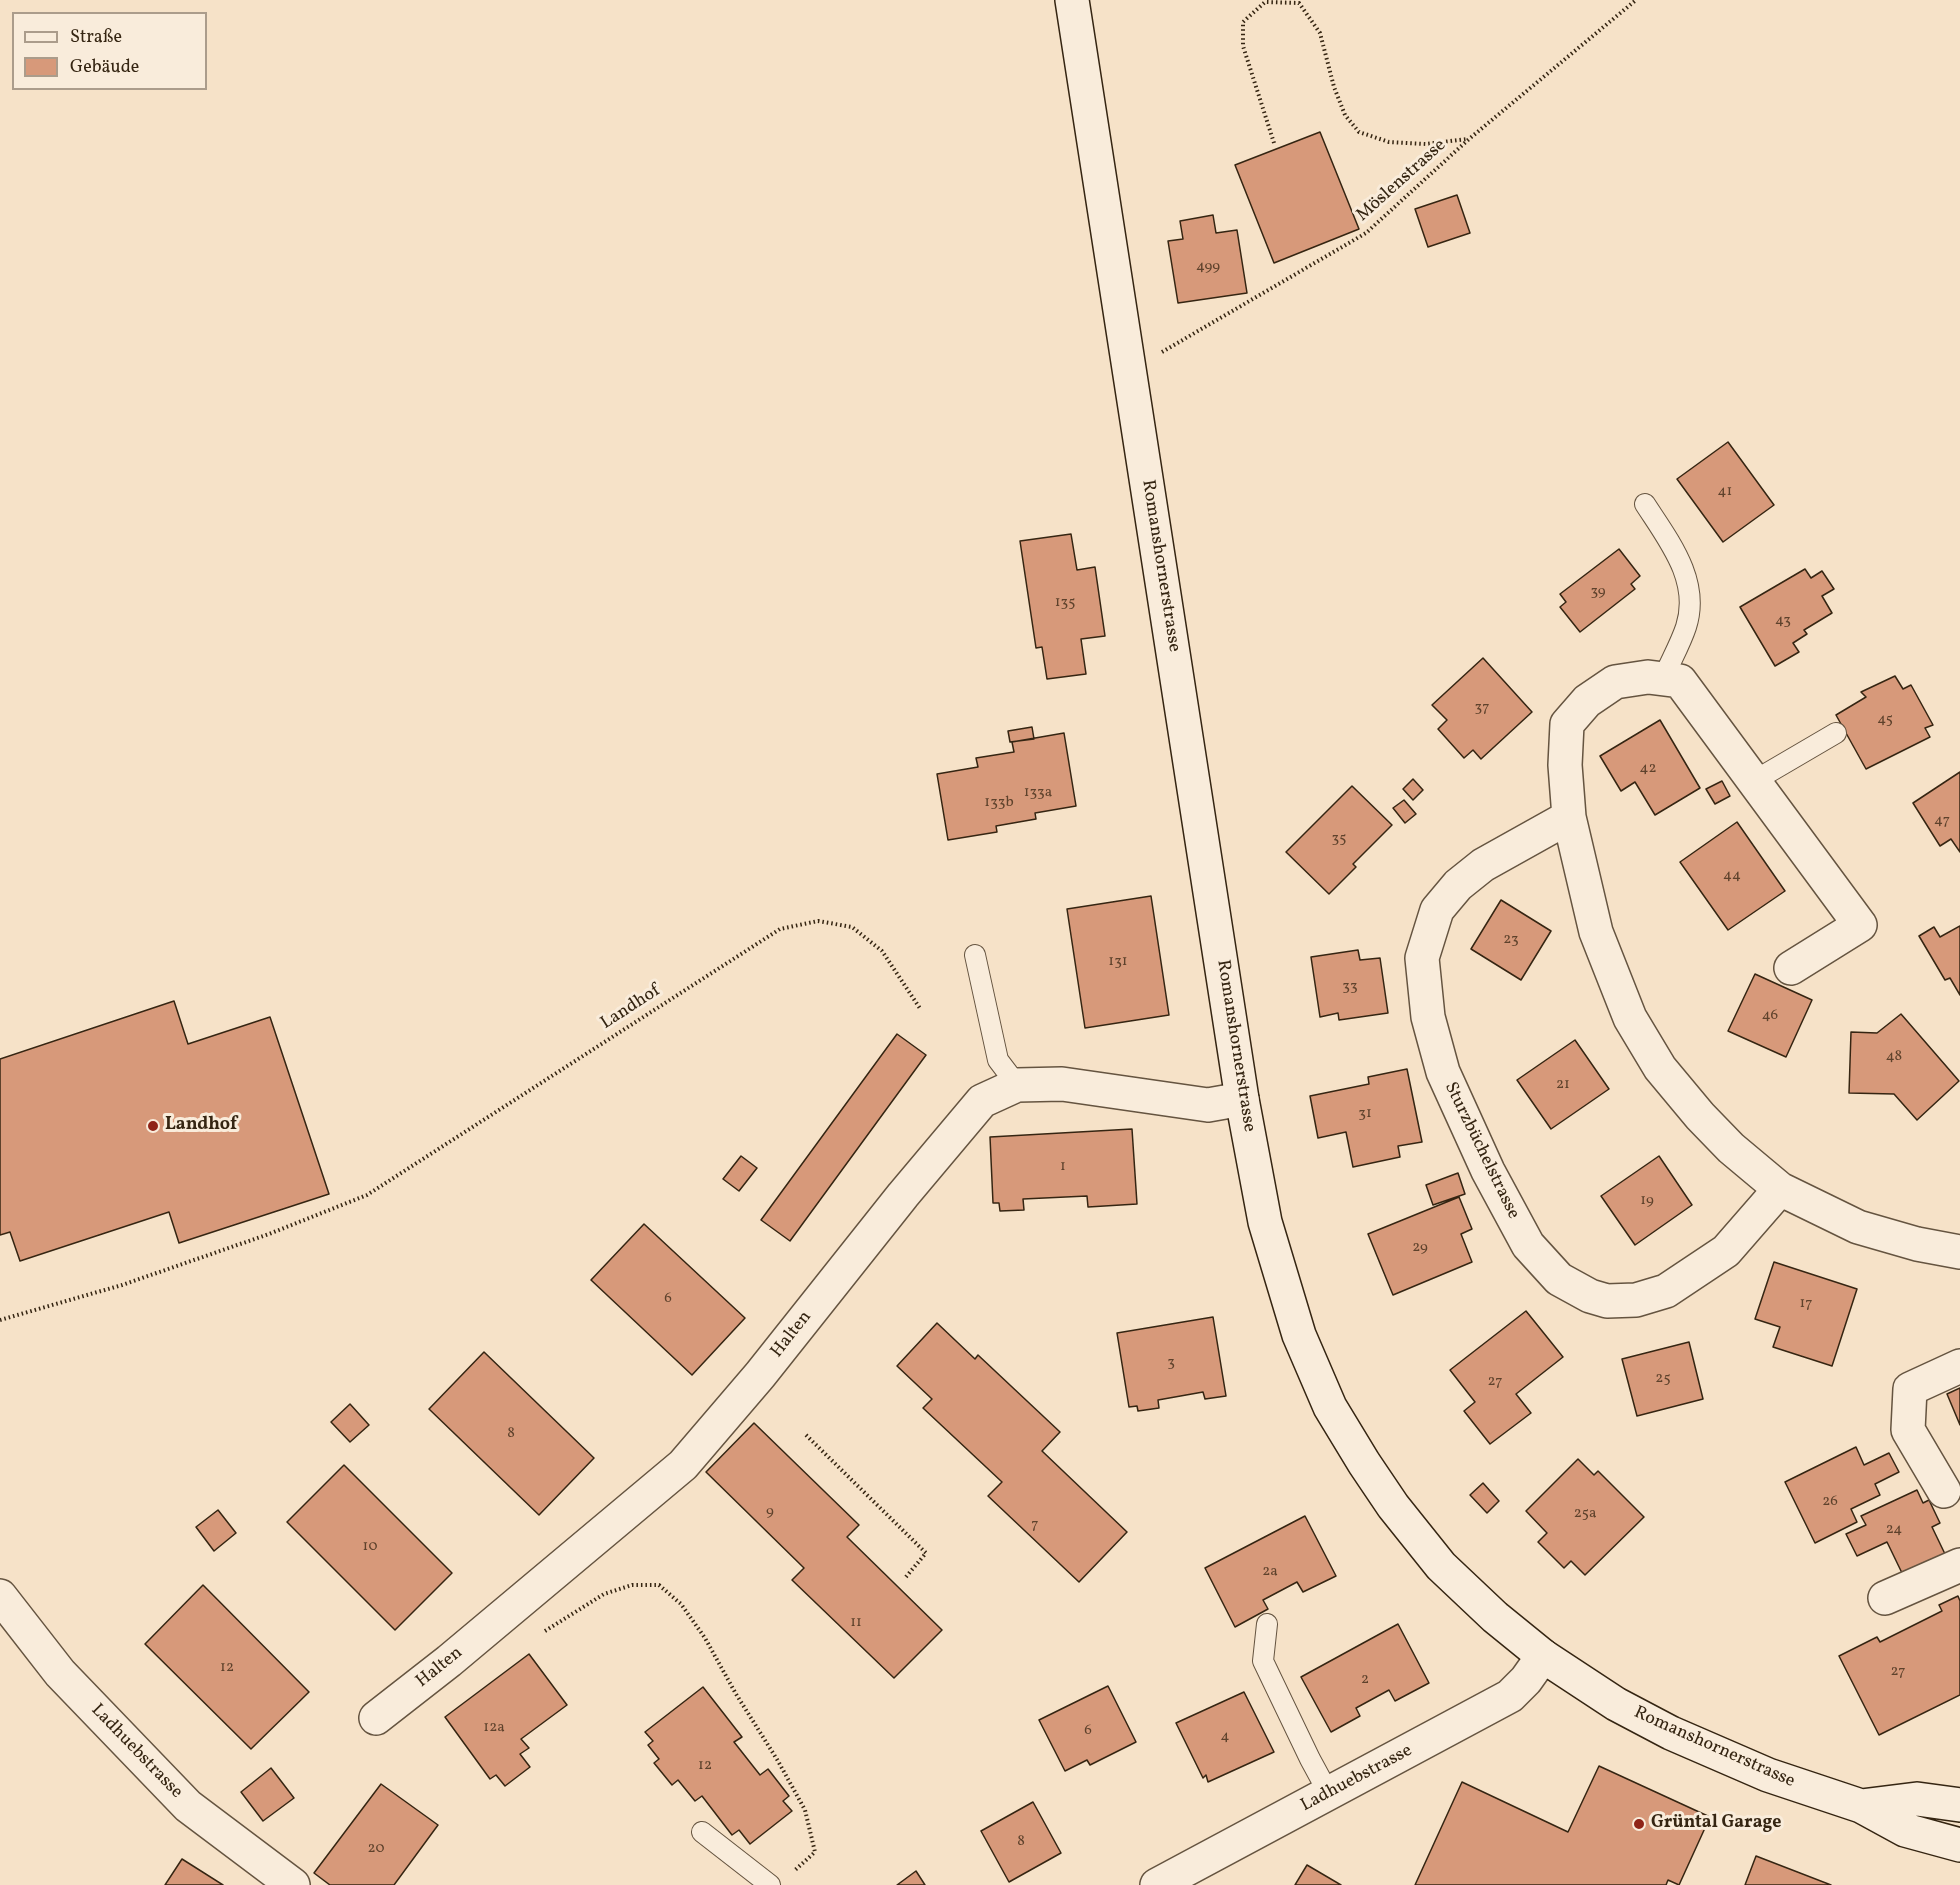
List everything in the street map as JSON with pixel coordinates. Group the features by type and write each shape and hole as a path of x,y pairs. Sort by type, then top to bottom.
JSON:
{"street":[{"name":"Romanshornerstrasse","path":"1072,0 1242,1100 1265,1222 1299,1335 1330,1407 1393,1506 1440,1566 1495,1617 1543,1656 1616,1704 1671,1733 1768,1775 1862,1806 1905,1830 1960,1845"},
{"path":"1791,968 1860,926 1680,681 1648,677 1615,682 1587,701 1567,724 1565,765 1569,817 1596,932 1630,1018 1660,1068 1700,1116 1731,1148 1780,1189 1858,1227 1917,1244 1960,1252"},
{"name":"Sturzbüchelstrasse","path":"1569,817 1483,865 1458,885 1437,910 1422,958 1428,1017 1443,1072 1488,1171 1528,1245 1558,1279 1590,1296 1607,1301 1636,1300 1666,1291 1726,1251 1780,1189"},
{"name":"Halten","path":"376,1718 449,1661 683,1465 760,1375 903,1195 982,1101 1017,1085 1062,1084 1208,1105 1242,1100"},
{"path":"1944,1491 1908,1430 1910,1389 1960,1366"},
{"path":"1885,1598 1960,1564"},
{"name":"Ladhuebstrasse","path":"0,1596 60,1673 188,1806 293,1885"},
{"name":"Ladhuebstrasse","path":"1157,1885 1510,1696 1526,1680 1543,1656"},
{"name":"Romanshornerstrasse","path":"1862,1806 1917,1799 1960,1805"}],"lane":[{"path":"1645,504 1676,551 1687,579 1691,603 1686,627 1663,679"},
{"path":"1754,781 1836,733"},
{"path":"975,955 998,1060 1017,1085"},
{"path":"1267,1624 1263,1661 1310,1760 1329,1794"},
{"path":"702,1832 770,1885"}],"path":[{"name":"Möslenstrasse","path":"1156,343 1158,355 1366,233 1469,139 1636,0"},
{"path":"1274,143 1243,46 1243,22 1265,2 1299,3 1310,18 1320,33 1334,87 1346,117 1359,132 1389,142 1426,144 1469,139"},
{"name":"Landhof","path":"0,1320 122,1285 269,1234 367,1195 780,929 818,921 852,927 882,951 921,1010"},
{"path":"806,1436 926,1553 905,1578"},
{"path":"538,1635 604,1594 632,1585 659,1585 681,1604 705,1638 805,1810 815,1852 793,1872"}],"building":[{"path":"1320,132 1359,229 1274,263 1235,165"},
{"path":"1457,195 1470,233 1428,247 1415,209"},
{"path":"1213,215 1216,233 1237,230 1247,293 1178,303 1168,241 1183,239 1180,221"},
{"path":"1728,442 1774,505 1723,542 1677,479"},
{"path":"1071,534 1077,570 1095,567 1105,636 1081,639 1086,674 1047,679 1042,647 1036,648 1020,541"},
{"path":"1619,549 1640,576 1631,584 1635,589 1580,632 1560,607 1566,602 1560,594"},
{"path":"1805,569 1811,578 1822,571 1834,589 1822,596 1832,613 1804,630 1807,634 1793,643 1799,652 1775,666 1740,607"},
{"path":"1483,658 1532,712 1481,759 1473,750 1464,758 1438,729 1447,720 1432,705"},
{"path":"1895,676 1903,689 1911,685 1933,725 1925,728 1930,737 1866,769 1836,715 1866,697 1861,692"},
{"path":"1660,720 1700,788 1655,815 1635,782 1621,791 1600,756"},
{"path":"1032,727 1034,739 1010,742 1008,731"},
{"path":"1064,733 1076,806 1035,813 1036,819 996,826 997,832 948,840 937,774 978,767 976,758 1014,752 1012,742"},
{"path":"1960,772 1960,852 1951,839 1940,846 1913,803"},
{"path":"1413,779 1423,790 1413,800 1403,789"},
{"path":"1722,781 1730,796 1715,804 1706,789"},
{"path":"1352,786 1392,825 1353,864 1356,867 1329,894 1286,852"},
{"path":"1404,800 1416,814 1405,823 1393,808"},
{"path":"1737,822 1785,891 1728,930 1680,862"},
{"path":"1151,896 1169,1015 1085,1028 1067,909"},
{"path":"1501,900 1551,931 1521,980 1471,949"},
{"path":"1960,926 1960,995 1950,978 1945,980 1919,936 1934,927 1940,937"},
{"path":"1358,950 1360,960 1380,958 1388,1013 1339,1020 1338,1013 1320,1017 1311,957"},
{"path":"1755,974 1812,1000 1786,1057 1728,1031"},
{"name":"Landhof","path":"174,1001 188,1044 270,1017 329,1194 179,1243 169,1212 20,1261 10,1232 0,1235 0,1059"},
{"path":"1901,1014 1959,1081 1917,1120 1894,1094 1849,1093 1851,1032 1877,1033"},
{"path":"897,1034 926,1055 790,1241 761,1220"},
{"path":"1575,1040 1609,1089 1551,1129 1517,1080"},
{"path":"1407,1069 1422,1142 1398,1146 1400,1157 1353,1167 1346,1132 1318,1138 1310,1096 1369,1084 1368,1077"},
{"path":"1132,1129 1137,1204 1088,1207 1087,1196 1023,1199 1024,1210 1000,1211 999,1203 993,1203 990,1137"},
{"path":"741,1156 757,1168 739,1191 723,1179"},
{"path":"1659,1156 1692,1205 1635,1245 1601,1196"},
{"path":"1458,1173 1465,1194 1433,1205 1426,1185"},
{"path":"1459,1197 1472,1229 1461,1234 1472,1262 1393,1295 1368,1234"},
{"path":"644,1224 745,1318 692,1375 591,1280"},
{"path":"1774,1262 1857,1289 1832,1366 1773,1347 1780,1327 1755,1319"},
{"path":"1526,1311 1563,1357 1516,1394 1531,1413 1490,1444 1464,1411 1475,1402 1450,1370"},
{"path":"1213,1317 1226,1396 1205,1399 1203,1392 1158,1400 1159,1408 1138,1411 1137,1406 1129,1407 1117,1333"},
{"path":"937,1323 975,1359 978,1355 1060,1432 1042,1451 1127,1532 1079,1582 988,1496 1002,1482 923,1408 932,1399 897,1366"},
{"path":"1689,1342 1703,1399 1637,1416 1622,1359"},
{"path":"484,1352 594,1458 539,1515 429,1409"},
{"path":"1960,1388 1960,1425 1947,1394"},
{"path":"350,1404 369,1425 350,1442 331,1422"},
{"path":"754,1423 859,1525 847,1537 942,1630 894,1678 792,1580 804,1568 706,1472"},
{"path":"1856,1447 1864,1465 1889,1453 1899,1472 1875,1484 1880,1495 1851,1509 1857,1522 1815,1543 1785,1482"},
{"path":"1578,1459 1594,1475 1598,1471 1644,1517 1585,1575 1571,1561 1564,1568 1538,1542 1547,1533 1526,1511"},
{"path":"344,1465 452,1573 395,1630 287,1522"},
{"path":"1483,1483 1499,1501 1487,1513 1470,1495"},
{"path":"1917,1490 1923,1503 1929,1500 1940,1523 1932,1527 1945,1554 1902,1573 1887,1542 1857,1556 1846,1534 1866,1525 1861,1516"},
{"path":"218,1510 236,1533 214,1551 196,1527"},
{"path":"1305,1516 1336,1576 1303,1592 1297,1582 1263,1600 1268,1609 1235,1627 1205,1568"},
{"path":"203,1585 309,1692 251,1749 145,1644"},
{"path":"1958,1596 1960,1601 1960,1695 1879,1735 1839,1656 1877,1637 1880,1642 1942,1611 1939,1605"},
{"path":"1398,1624 1429,1683 1395,1701 1389,1690 1356,1708 1360,1716 1331,1732 1301,1677"},
{"path":"529,1654 567,1705 521,1739 529,1748 520,1754 530,1767 505,1786 496,1775 490,1779 445,1717"},
{"path":"1108,1686 1136,1742 1090,1765 1087,1760 1065,1771 1039,1720"},
{"path":"703,1687 742,1737 734,1742 760,1775 768,1769 789,1796 783,1801 792,1811 750,1844 739,1830 732,1835 702,1796 695,1801 678,1780 672,1785 654,1763 659,1759 648,1745 653,1741 645,1732"},
{"path":"1244,1692 1274,1752 1208,1782 1206,1775 1203,1778 1176,1723"},
{"name":"Grüntal Garage","path":"1599,1766 1710,1817 1679,1885 1668,1880 1666,1885 1415,1885 1462,1782 1568,1832"},
{"path":"271,1768 294,1798 263,1821 241,1792"},
{"path":"381,1784 438,1825 394,1885 330,1885 314,1873"},
{"path":"1033,1802 1061,1853 1009,1882 981,1831"},
{"path":"1756,1856 1831,1885 1745,1885"},
{"path":"182,1859 223,1885 165,1885"},
{"path":"1307,1865 1341,1885 1295,1885"},
{"path":"916,1871 925,1885 897,1885"}],"place":[{"name":"Landhof","path":"153,1126"},
{"name":"Grüntal Garage","path":"1639,1824"}]}
